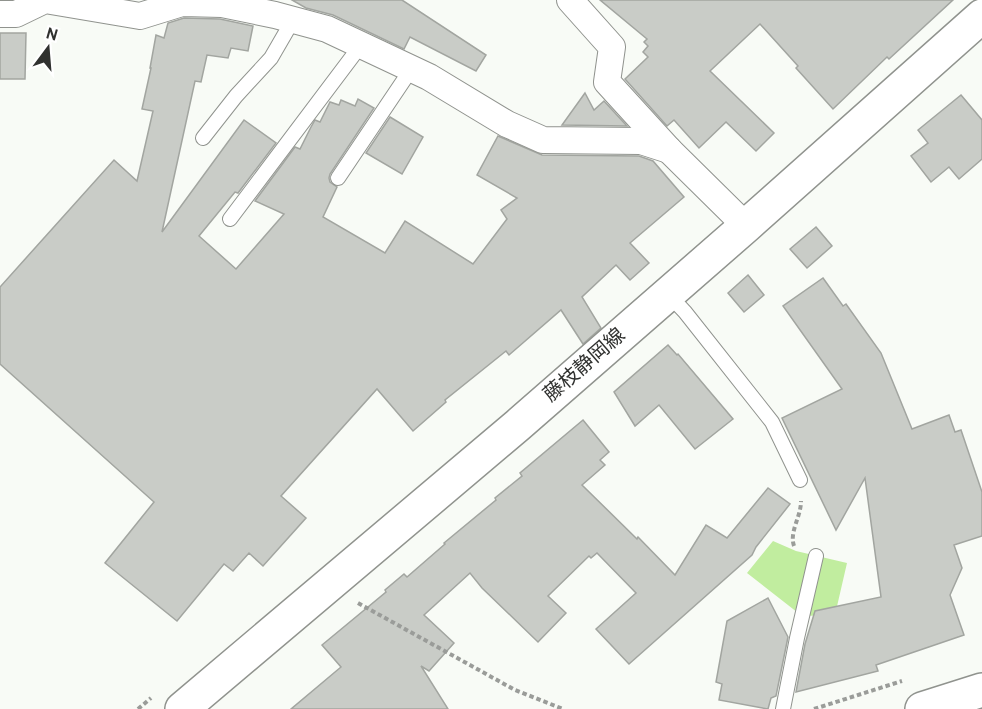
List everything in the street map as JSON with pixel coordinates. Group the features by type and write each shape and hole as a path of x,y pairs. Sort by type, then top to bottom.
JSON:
{"main road":[{"name":"藤枝静岡線","path":"182,709 518,425 747,226 982,16"},
{"path":"922,709 982,690"}],"street":[{"path":"0,14 16,14 45,0 140,16 155,6 182,3 222,4 327,29 412,68 458,93 507,124 543,140 641,141 669,150"},
{"path":"570,0 612,47 607,82 669,150 747,226"}],"lane":[{"path":"203,138 236,96 271,58 293,20"},
{"path":"230,219 361,45"},
{"path":"338,177 412,68"},
{"path":"668,294 685,312 772,422 801,480"},
{"path":"783,709 796,638 816,556"}],"path":[{"path":"796,551 791,538 801,508 801,480"},
{"path":"357,603 515,690 563,709"},
{"path":"814,709 904,680"}],"green space":[{"path":"773,541 796,551 847,563 835,615 802,616 747,573"}],"building":[{"path":"292,0 402,0 486,55 476,71 410,37 404,49 333,15 306,8"},
{"path":"600,0 953,0 889,59 887,57 833,109 760,24 710,71 774,133 756,151 726,122 699,148 674,120 667,126 625,79 648,57 643,52 648,46 644,42 647,39"},
{"path":"184,18 220,19 253,26 248,51 231,48 228,58 207,55 201,82 195,81 162,232 244,120 276,143 238,193 235,192 199,236 236,269 284,214 255,201 295,147 300,149 315,120 320,122 330,102 339,105 341,100 355,106 358,99 374,108 330,174 330,182 337,187 323,217 385,253 405,221 473,264 507,219 501,210 517,198 477,175 498,136 542,155 639,156 653,161 684,197 630,243 649,263 630,280 616,265 582,297 601,328 583,344 561,310 509,355 506,351 445,400 446,402 413,431 377,389 281,496 306,518 263,566 249,553 233,571 224,564 177,621 105,563 154,502 0,364 0,287 114,160 137,181 153,111 142,109 156,35 164,38 168,23"},
{"path":"0,33 26,33 25,79 0,79"},
{"path":"585,93 594,110 604,101 627,126 562,125"},
{"path":"961,95 982,120 982,159 959,179 949,167 931,182 911,156 928,143 918,130"},
{"path":"390,117 423,137 402,174 366,153"},
{"path":"816,227 832,246 807,268 790,249"},
{"path":"748,275 764,295 744,312 728,293"},
{"path":"823,278 843,306 846,304 881,353 912,429 949,415 955,432 961,430 982,492 982,536 954,545 962,568 950,595 964,635 876,665 878,671 796,692 805,644 815,611 881,597 865,478 836,530 782,418 842,389 783,306"},
{"path":"668,345 733,419 695,449 659,405 635,426 614,392"},
{"path":"583,420 609,452 600,460 605,465 582,485 675,575 706,525 727,538 768,488 790,504 752,555 629,664 596,629 636,593 597,553 591,558 589,556 548,596 566,613 538,642 482,588 470,573 424,615 454,643 429,671 421,666 448,709 291,709 341,667 322,645 386,592 385,590 404,574 407,577 496,500 495,498 522,476 520,473"},
{"path":"768,598 788,637 776,696 771,698 768,709 719,700 722,684 716,682 727,621"}]}
